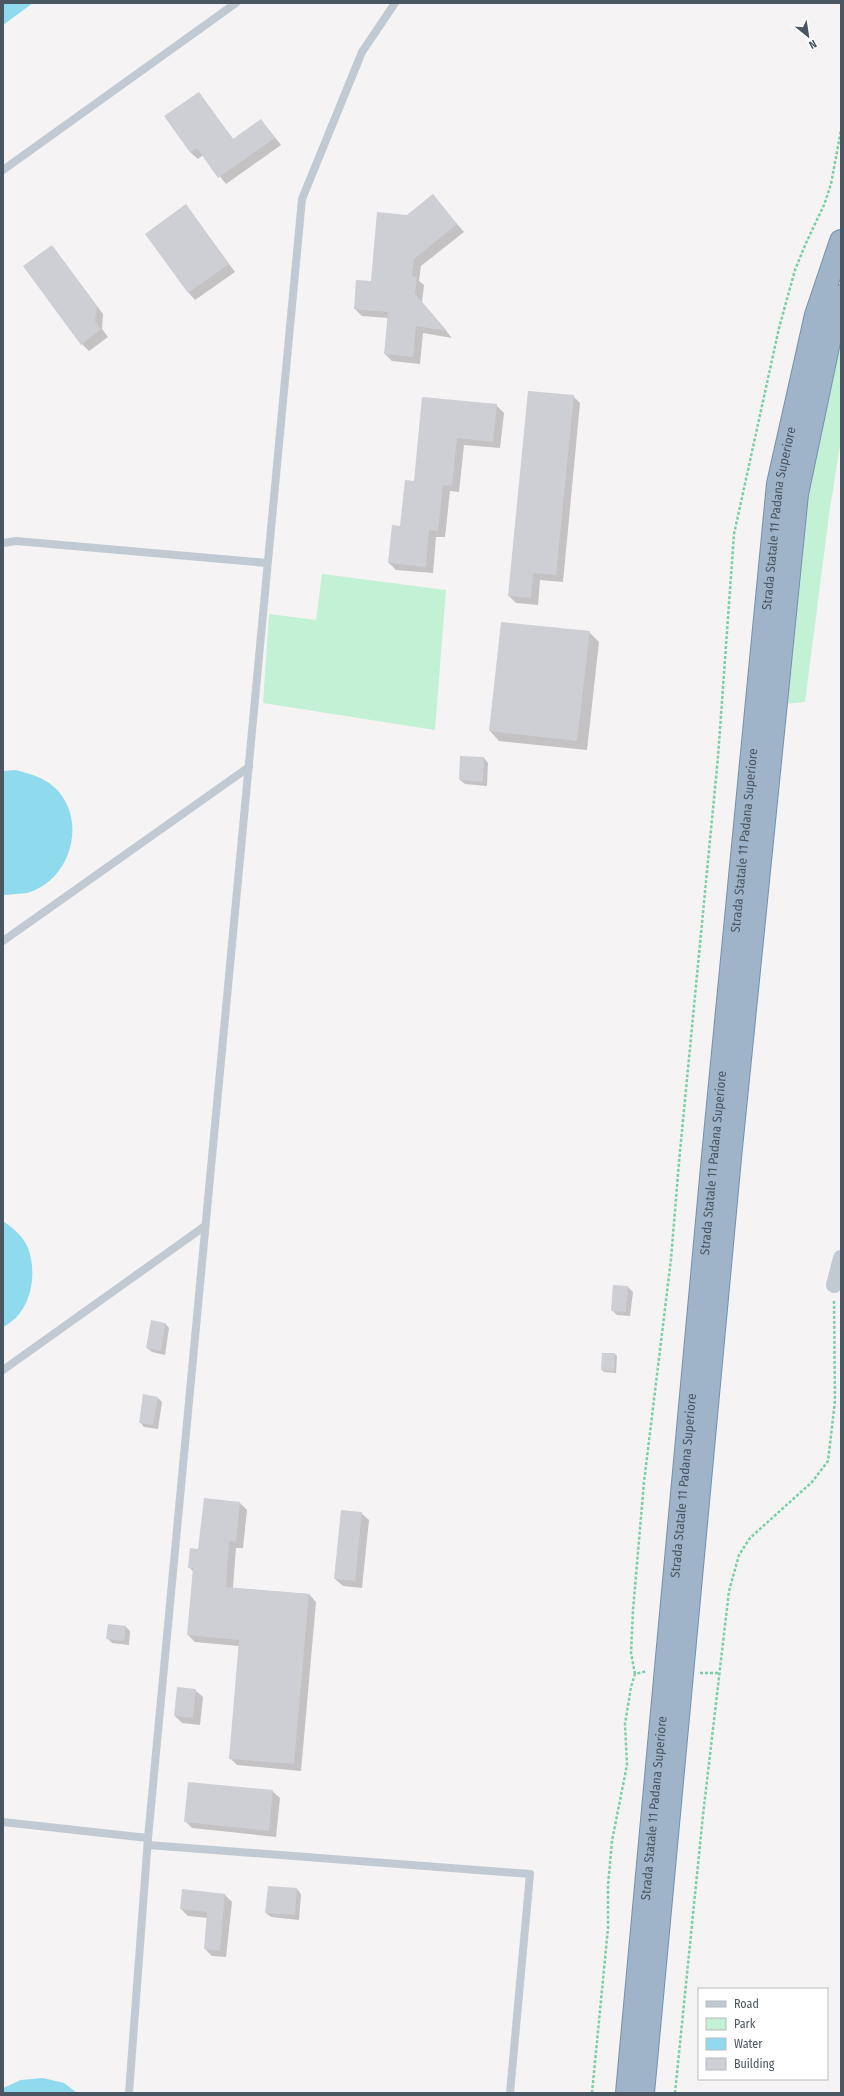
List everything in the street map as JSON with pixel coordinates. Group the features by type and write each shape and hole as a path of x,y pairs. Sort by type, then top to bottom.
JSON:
{"highway":[{"name":"Strada Statale 11 Padana Superiore","path":"626,2093 712,1164 778,484 816,315 841,241"},
{"name":"Strada Statale 11 Padana Superiore","path":"643,2093 731,1150 797,494 834,318 841,296"}],"street":[{"path":"834,1285 841,1258"}],"lane":[{"path":"3,170 236,3"},
{"path":"129,2093 148,1842 302,199 362,52 395,3"},
{"path":"3,543 16,541 267,563"},
{"path":"3,941 249,766"},
{"path":"3,1370 205,1226"},
{"path":"3,1822 148,1842 530,1874 510,2093"}],"path":[{"path":"592,2093 608,1928 608,1885 612,1841 627,1765 626,1724 631,1686 635,1674 631,1653 633,1610 644,1482 671,1259 682,1123 718,757 734,534 779,328 796,270 806,243 824,205 831,184 841,130"},
{"path":"675,2093 703,1815 729,1591 739,1555 750,1538 812,1482 828,1460 835,1401 834,1285"},
{"path":"635,1674 647,1671"},
{"path":"699,1673 719,1673"}],"green space":[{"path":"841,334 841,439 829,515 805,702 784,704 794,583 814,454"},
{"path":"322,574 446,590 435,730 263,703 269,614 316,620"}],"water":[{"path":"3,3 33,3 3,25"},
{"path":"16,770 41,778 54,787 65,800 71,815 72,831 70,848 64,863 55,876 42,886 27,893 5,895 3,894 3,771"},
{"path":"3,1221 17,1233 28,1248 31,1259 32,1281 26,1303 20,1313 13,1321 3,1327"},
{"path":"43,2078 64,2083 77,2093 3,2093 3,2088 21,2080"}],"building":[{"path":"199,92 233,139 261,119 275,138 218,178 197,148 190,152 164,116"},
{"path":"433,194 457,224 414,259 412,276 417,277 415,294 447,331 416,326 413,357 384,354 388,312 354,309 356,280 371,281 377,212 407,215"},
{"path":"186,204 229,264 188,293 145,234"},
{"path":"52,245 97,306 95,321 101,329 81,345 23,266"},
{"path":"528,391 574,395 556,575 533,573 531,598 508,596"},
{"path":"422,397 497,404 493,442 457,438 452,486 443,485 438,531 429,530 426,567 388,563 392,525 400,526 405,480 414,481"},
{"path":"501,622 590,631 577,741 489,731"},
{"path":"460,756 484,757 483,782 459,780"},
{"path":"613,1285 628,1286 626,1312 611,1311"},
{"path":"151,1320 165,1323 161,1351 146,1348"},
{"path":"602,1353 615,1353 614,1371 601,1370"},
{"path":"143,1394 158,1397 153,1425 139,1423"},
{"path":"204,1498 240,1502 236,1542 229,1541 226,1587 309,1594 294,1764 229,1759 239,1640 187,1635 193,1568 188,1568 190,1548 198,1549"},
{"path":"341,1510 362,1512 355,1581 334,1579"},
{"path":"108,1624 126,1626 124,1641 106,1639"},
{"path":"177,1687 196,1689 193,1718 174,1716"},
{"path":"188,1782 273,1790 269,1831 184,1822"},
{"path":"268,1886 297,1888 295,1915 265,1913"},
{"path":"182,1889 225,1894 220,1951 204,1949 207,1912 180,1909"}]}
